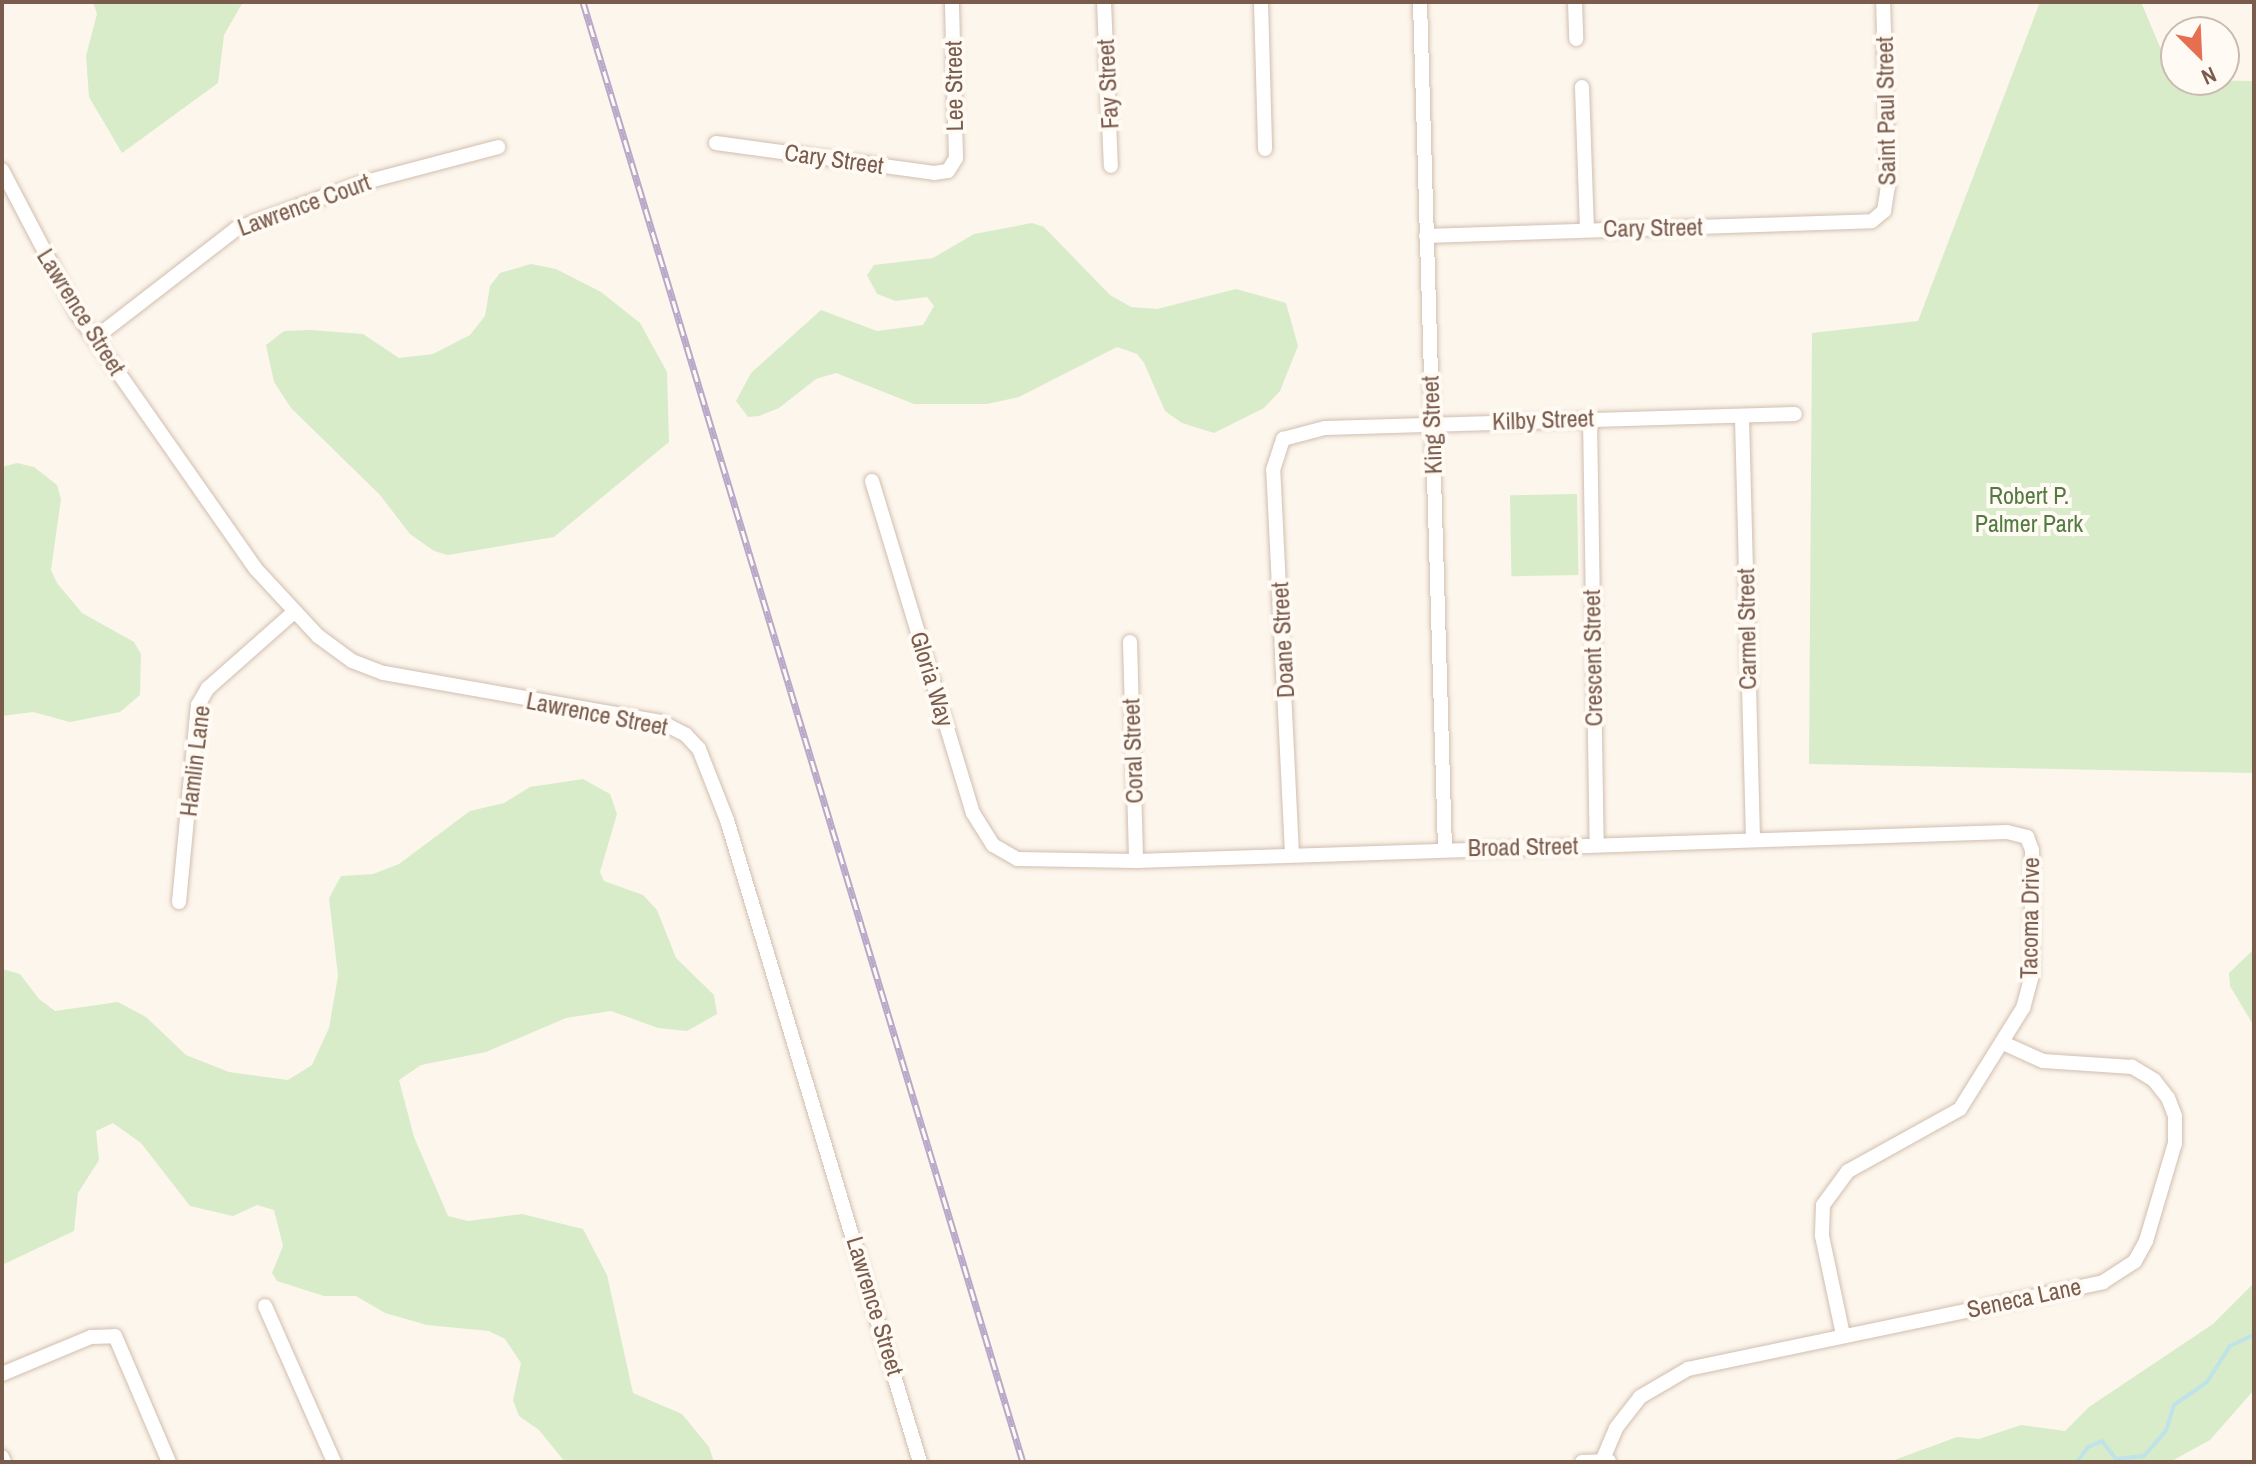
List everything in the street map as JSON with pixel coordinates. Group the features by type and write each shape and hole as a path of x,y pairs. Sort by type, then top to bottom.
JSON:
{"street":[{"name":"Lee Street","path":"950,169 956,158 952,2"},
{"name":"Fay Street","path":"1104,2 1111,166"},
{"path":"1261,2 1265,149"},
{"name":"King Street","path":"1420,2 1445,849"},
{"path":"1575,2 1576,39"},
{"name":"Saint Paul Street","path":"1877,218 1888,187 1883,2"},
{"path":"1582,87 1587,229"},
{"name":"Cary Street","path":"716,143 934,173 950,169"},
{"name":"Lawrence Court","path":"95,338 236,229 362,183 498,147"},
{"name":"Lawrence Street","path":"2,170 53,273 236,542 294,612 338,651 375,670 661,722 699,749 723,807 920,1462"},
{"name":"Cary Street","path":"1426,236 1587,229 1853,225 1877,218"},
{"name":"Kilby Street","path":"1292,433 1432,424 1742,418 1795,414"},
{"name":"Carmel Street","path":"1742,418 1753,839"},
{"name":"Crescent Street","path":"1590,419 1597,845"},
{"name":"Doane Street","path":"1292,433 1277,448 1273,470 1292,854"},
{"name":"Gloria Way","path":"872,481 975,820 993,845 1017,859"},
{"name":"Hamlin Lane","path":"179,902 198,705 208,688 294,612"},
{"name":"Coral Street","path":"1130,642 1136,861"},
{"name":"Broad Street","path":"1017,859 1136,861 2007,832 2027,837"},
{"name":"Tacoma Drive","path":"1843,1335 1821,1225 1827,1196 1848,1171 1960,1109 2003,1043 2031,983 2032,856 2027,837"},
{"name":"Seneca Lane","path":"1582,1462 1608,1460 1624,1415 1667,1378 1707,1363 2103,1282 2129,1267 2143,1248 2176,1133 2165,1092 2132,1067 2043,1061 2003,1043"},
{"path":"265,1306 334,1462"},
{"path":"2,1374 100,1334 115,1336 169,1462"}],"green space":[{"path":"93,2 243,2 224,35 218,83 122,153 89,97 86,56 97,14"},
{"name":"Robert P. Palmer Park","path":"2040,2 2141,2 2160,47 2160,96 2240,96 2240,81 2254,81 2254,773 1809,764 1812,333 1918,321"},
{"path":"1032,223 1044,227 1110,295 1131,307 1157,309 1236,289 1286,303 1298,346 1280,391 1264,408 1214,433 1182,423 1165,411 1144,363 1137,354 1117,347 1019,397 987,404 914,404 836,373 816,379 779,408 759,416 748,417 736,401 751,373 821,310 877,331 923,325 934,306 927,297 896,301 877,294 867,275 874,265 933,258 974,234"},
{"path":"531,264 556,269 601,292 640,323 667,372 669,442 554,537 448,555 434,551 410,534 380,495 291,408 274,382 266,345 284,331 311,330 363,334 399,358 433,354 470,335 485,316 490,286 500,273"},
{"path":"17,463 34,467 57,485 61,499 51,570 57,583 82,613 134,642 141,654 140,695 120,712 70,722 33,712 2,716 2,467"},
{"path":"1577,494 1578,575 1511,576 1510,495"},
{"path":"583,779 610,794 617,814 600,872 604,881 643,895 657,910 676,958 714,995 717,1014 687,1031 658,1028 611,1011 566,1018 486,1052 421,1065 399,1080 414,1137 448,1216 468,1221 522,1214 583,1229 607,1275 633,1393 682,1414 709,1447 714,1462 565,1462 539,1430 519,1416 513,1400 521,1363 505,1339 489,1331 427,1325 385,1313 356,1296 324,1296 277,1281 272,1273 283,1246 274,1210 257,1205 233,1216 190,1206 141,1143 113,1123 96,1131 99,1160 78,1193 74,1231 2,1265 2,969 20,974 39,999 55,1011 118,1002 146,1017 186,1055 229,1072 288,1080 312,1065 329,1028 338,976 329,898 341,876 373,874 399,864 470,811 504,803 530,787"},
{"path":"2254,949 2254,1026 2230,986 2229,973"},
{"path":"2254,1283 2254,1390 2210,1440 2170,1462 1889,1462 1957,1437 1979,1439 2021,1425 2065,1431 2089,1407 2213,1324"}],"waterway":[{"path":"2077,1462 2088,1447 2102,1441 2116,1459 2144,1456 2166,1431 2174,1405 2207,1382 2230,1346 2254,1335"}],"railway":[{"path":"583,2 1023,1462"}]}
